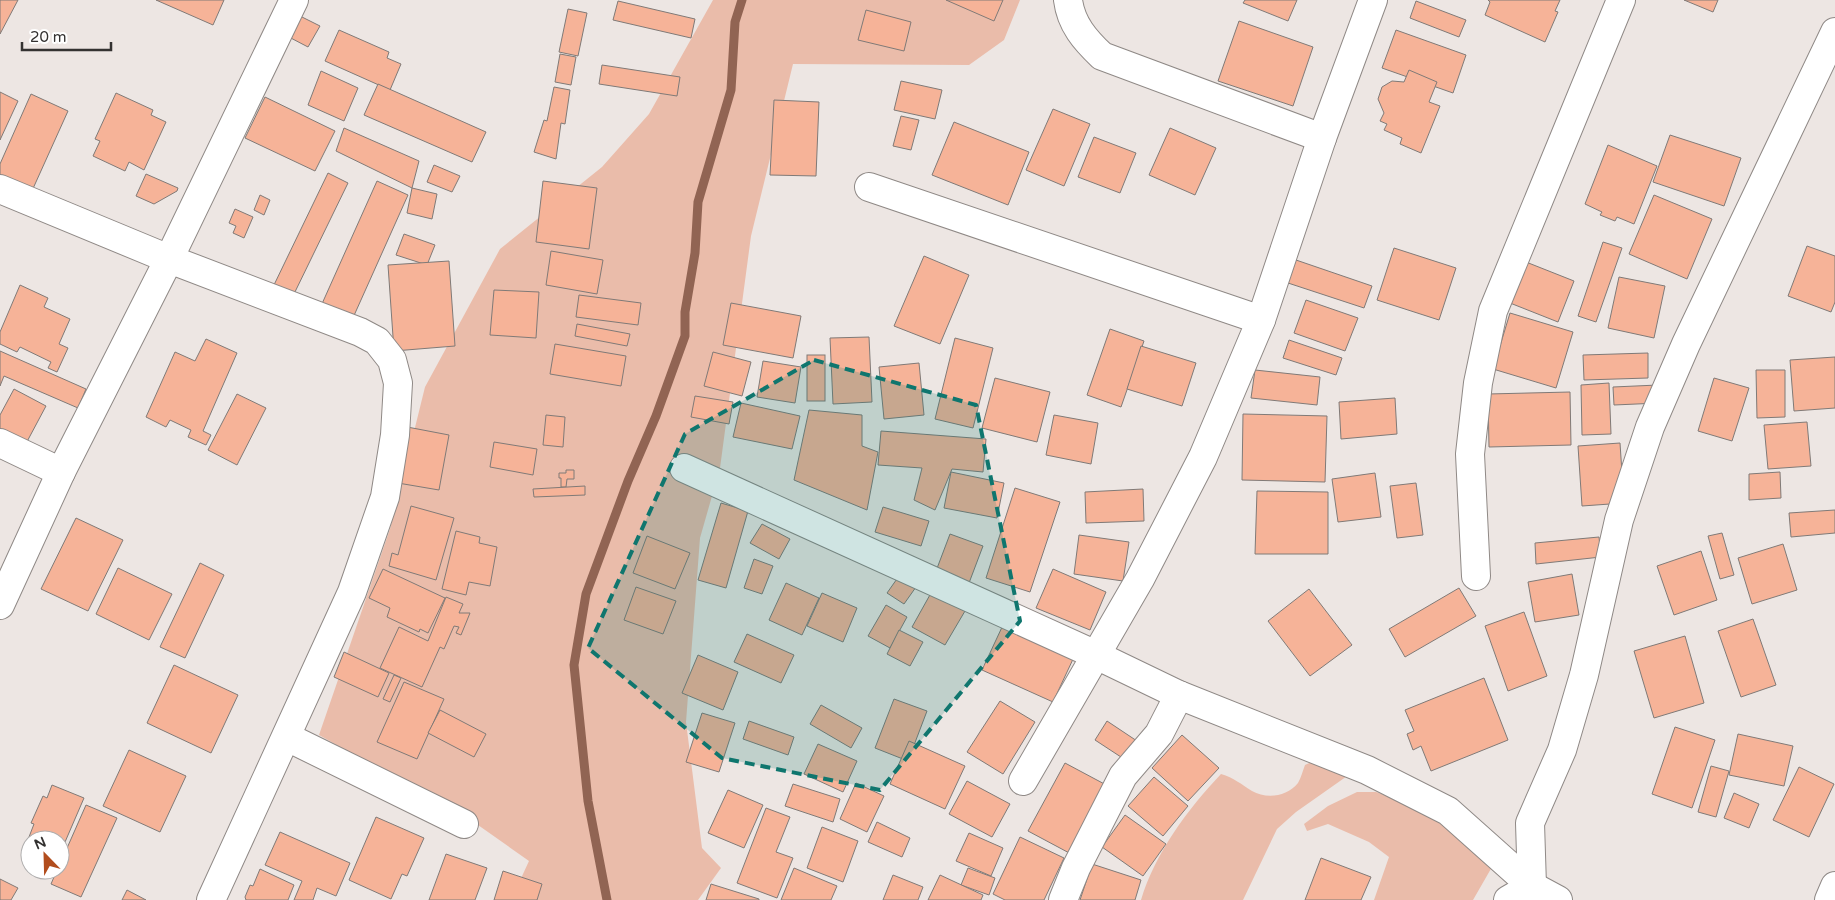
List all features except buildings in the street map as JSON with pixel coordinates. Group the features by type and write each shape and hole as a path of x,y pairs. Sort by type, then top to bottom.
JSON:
{"street":[{"path":"0,605 61,472 169,259 294,0"},
{"path":"1068,0 1069,12 1084,38 1102,56 1322,138"},
{"path":"1023,781 1140,579 1203,457 1261,320 1322,138 1373,0"},
{"path":"1476,576 1470,454 1478,383 1493,311 1621,0"},
{"path":"1532,886 1530,823 1562,750 1584,674 1619,520 1650,427 1686,344 1835,32"},
{"path":"870,187 1261,320"},
{"path":"0,189 169,259 360,332 377,341 392,360 398,383 395,435 386,497 352,592 211,900"},
{"path":"0,443 61,472"},
{"path":"684,468 1096,655 1178,695 1367,770 1448,812 1532,886 1558,900"},
{"path":"1063,900 1076,868 1123,776 1159,734 1178,695"},
{"path":"287,737 464,824"},
{"path":"1508,900 1532,886"},
{"path":"1829,900 1835,886"}],"highlighted area":[{"path":"814,360 976,405 1020,621 880,790 722,758 588,648 685,434"}],"shaded area":[{"path":"713,0 1020,0 1004,40 969,65 793,64 751,236 720,468 700,538 686,722 702,848 721,868 698,900 511,900 529,861 478,825 319,735 390,529 425,387 500,249 602,167 649,114"},
{"path":"1338,750 1350,774 1296,812 1277,829 1243,900 1141,900 1155,865 1174,832 1221,774 1234,779 1258,794 1270,796 1282,794 1298,783 1305,765"},
{"path":"1357,792 1376,792 1454,821 1496,860 1473,900 1374,900 1389,857 1369,842 1328,824 1307,831 1304,824 1328,806"}],"waterway":[{"path":"607,900 588,801 574,665 586,594 628,481 656,416 685,336 685,312 695,253 698,202 731,90 735,22 742,0"}]}
